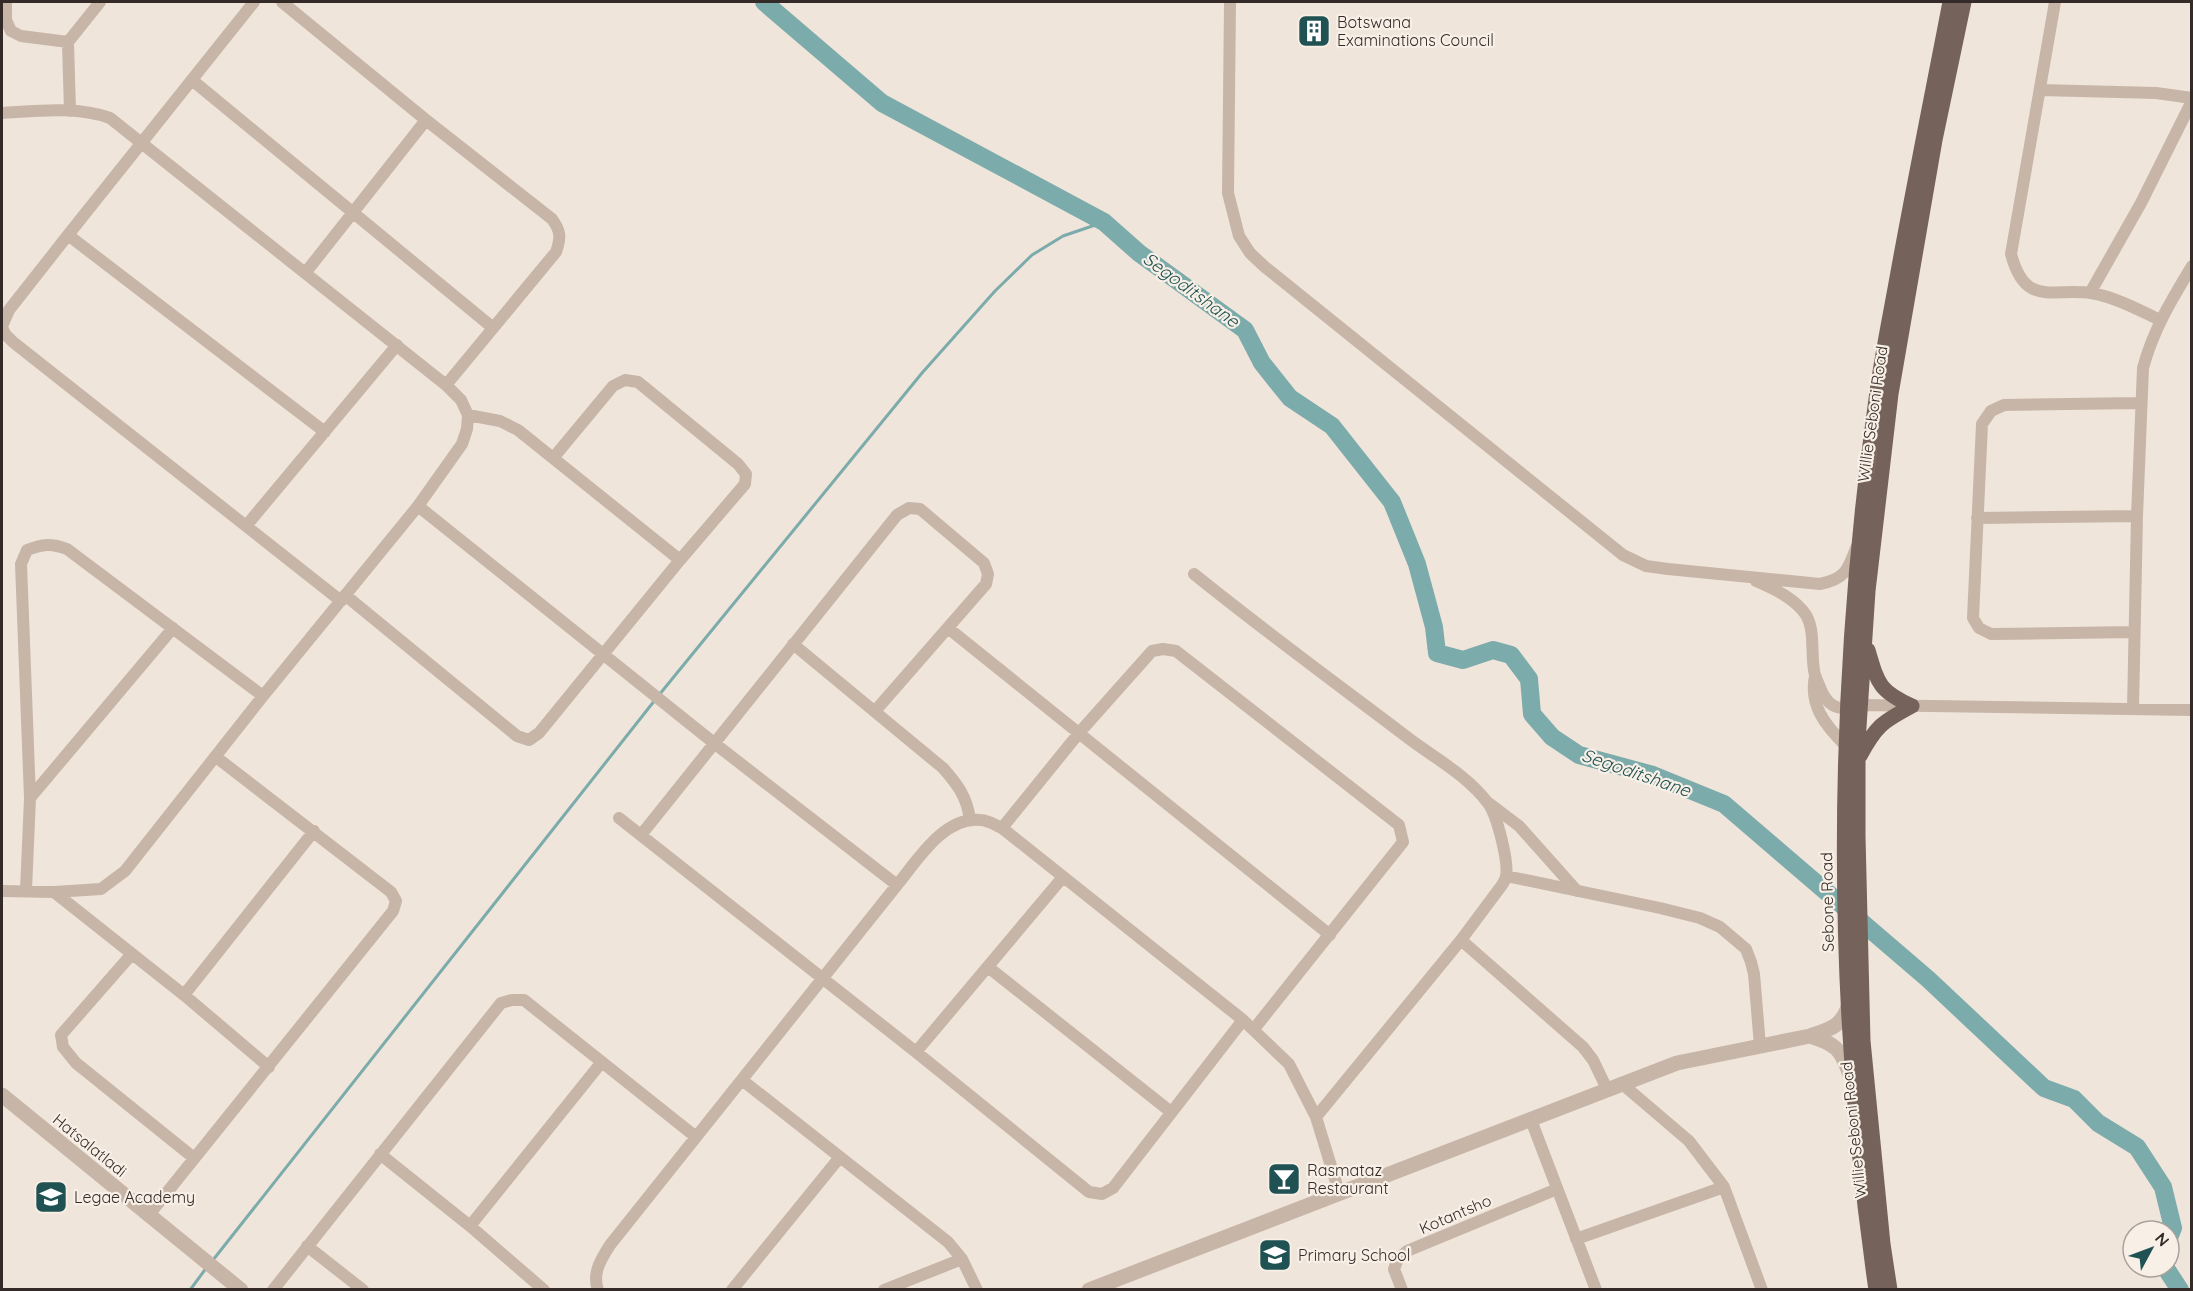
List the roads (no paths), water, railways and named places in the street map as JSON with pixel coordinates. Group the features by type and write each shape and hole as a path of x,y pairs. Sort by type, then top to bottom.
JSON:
{"main road":[{"name":"Willie Seboni Road","path":"1851,836 1858,759 1854,707 1858,543 1876,396 1950,2"},
{"name":"Willie Seboni Road","path":"1851,836 1845,745 1865,639 1868,591 1891,394 1935,140 1964,2"},
{"path":"1865,639 1883,690 1912,706"},
{"path":"1858,759 1882,722 1912,706"},
{"name":"Sebone Road","path":"1851,836 1854,968"},
{"name":"Willie Seboni Road","path":"1854,968 1849,1005 1853,1083 1876,1290"},
{"name":"Willie Seboni Road","path":"1854,968 1882,1244 1890,1290"}],"street":[{"path":"6,2 6,20 11,31 21,36 68,42"},
{"path":"70,111 68,42 100,2"},
{"path":"254,2 9,310 2,327 5,334 246,526 343,598 517,736 529,740 539,733 745,484 746,474 738,464 638,382 625,380 613,386 554,457"},
{"path":"282,2 552,219 559,229 561,239 556,252 446,385"},
{"path":"1230,2 1228,193 1239,236 1250,253 1265,267 1623,555 1646,566 1820,584 1835,581 1848,568 1858,543"},
{"path":"2055,2 2011,254 2016,271 2029,288 2047,293 2090,293 2106,297 2160,321"},
{"path":"192,80 492,327"},
{"path":"2040,90 2156,93 2192,99 2141,203 2090,293"},
{"path":"2,112 94,112 110,118 446,385 461,400 468,415 467,429 462,444 418,506 119,876 101,889 54,892 2,891"},
{"path":"306,273 426,120"},
{"path":"68,235 325,432"},
{"path":"2133,709 2140,404 2143,368 2148,348 2160,321 2192,266"},
{"path":"246,526 397,345"},
{"path":"2134,632 1991,634 1979,628 1973,618 1982,424 1991,411 2004,405 2140,404"},
{"path":"468,415 500,421 518,430 680,560"},
{"path":"418,506 714,743 897,885"},
{"path":"641,835 897,514 909,508 920,509 984,563 988,574 986,584 876,710"},
{"path":"1977,518 2137,516"},
{"path":"26,890 30,798 21,564 27,550 42,544 54,544 67,549 263,696"},
{"path":"1194,574 1254,623 1458,772 1489,804 1519,826 1577,892"},
{"path":"1747,577 1786,596 1807,617 1815,675 1828,702 1838,709 1912,706 2192,710"},
{"path":"30,798 173,628"},
{"path":"948,628 1330,935"},
{"path":"793,644 876,710 943,768 961,788 968,804 970,820"},
{"path":"1002,828 1079,733 1152,651 1163,649 1176,651 1399,825 1403,842 1254,1029"},
{"path":"1815,675 1812,689 1817,708 1834,734 1845,745"},
{"path":"148,1216 393,911 396,902 391,892 216,757"},
{"path":"1316,1117 1461,940 1502,885 1506,876 1506,862 1497,822 1489,804"},
{"path":"619,818 916,1052 1089,1192 1102,1194 1113,1188 1243,1020"},
{"path":"598,1290 595,1281 599,1262 610,1245 897,885 941,834 952,825 970,820 989,822 1002,828 1254,1029 1289,1064 1316,1117 1339,1192"},
{"path":"184,996 314,831"},
{"path":"1506,876 1700,918 1720,927 1746,950 1751,962 1760,1046"},
{"path":"916,1052 1063,877"},
{"path":"54,892 269,1066"},
{"path":"1461,940 1583,1047 1614,1086 1689,1141 1724,1187 1762,1290"},
{"path":"131,955 61,1035 63,1047 76,1063 194,1158"},
{"path":"988,967 1171,1112"},
{"path":"273,1290 501,1003 524,1000 696,1137"},
{"path":"1089,1290 1677,1063 1810,1036 1837,1025 1849,1005"},
{"path":"1810,1036 1827,1041 1839,1049 1845,1058 1853,1083"},
{"path":"470,1226 602,1063"},
{"path":"742,1080 948,1242 962,1259 977,1290"},
{"name":"Hatsalatladi","path":"2,1095 241,1290"},
{"path":"1531,1120 1596,1290"},
{"path":"380,1154 470,1226 540,1288"},
{"path":"732,1290 840,1156"},
{"path":"1576,1239 1724,1187"},
{"name":"Kotantsho","path":"1402,1290 1394,1269 1398,1259 1407,1251 1557,1189"},
{"path":"307,1246 363,1290"},
{"path":"884,1290 962,1259"}],"waterway":[{"name":"Segoditshane","path":"764,2 882,103 1104,222 1139,253 1245,330 1262,363 1290,398 1332,426 1392,502 1417,564 1434,627 1437,653 1463,660 1493,650 1511,655 1529,679 1532,714 1552,737 1579,755 1653,775 1724,804 1928,979 2044,1088 2074,1099 2098,1123 2137,1147 2163,1187 2171,1219"},
{"path":"659,695 922,373 995,291 1032,255 1063,236 1104,222"},
{"path":"213,1260 655,700"},
{"path":"190,1290 207,1267"},
{"name":"Segoditshane","path":"2173,1279 2180,1290"}],"place":[{"name":"Botswana Examinations Council","path":"1314,31"},
{"name":"Rasmataz Restaurant","path":"1284,1179"},
{"name":"Legae Academy","path":"51,1197"},
{"name":"Primary School","path":"1275,1255"}]}
